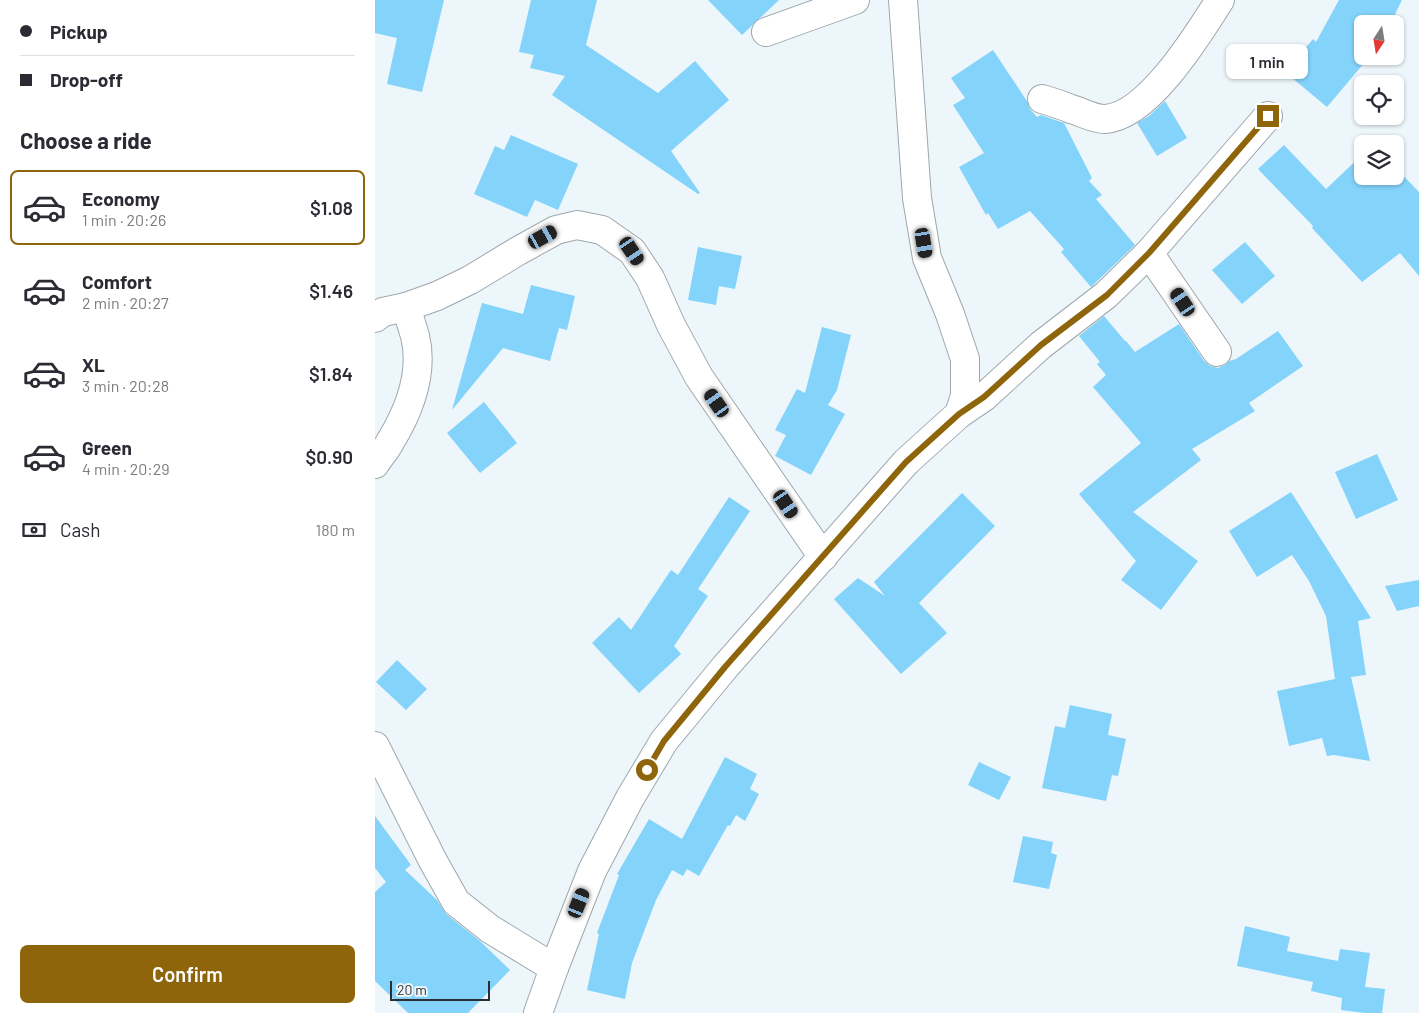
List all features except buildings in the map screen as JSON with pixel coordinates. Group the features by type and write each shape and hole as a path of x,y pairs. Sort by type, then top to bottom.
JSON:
{"street":[{"path":"765,32 855,0"},
{"path":"903,0 917,198 927,258 950,314 965,359 965,396 959,414"},
{"path":"1042,99 1088,116 1104,119 1115,117 1133,107 1155,89 1186,53 1220,0"},
{"path":"538,1013 592,871 630,798 664,741 725,667 906,462 959,414 984,397 1041,345 1107,295 1149,253 1268,116"},
{"path":"375,318 383,312 406,307 437,296 469,280 556,230 577,225 602,230 632,251 641,264 650,278 671,325 699,377 823,557"},
{"path":"1149,253 1217,352"},
{"path":"375,464 402,421 415,386 417,360 415,338 406,307"},
{"path":"375,746 424,844 456,902 490,929 554,968"}],"route":[{"path":"647,770 664,741 725,667 906,462 959,414 984,397 1041,345 1107,295 1149,253 1268,116"}]}
